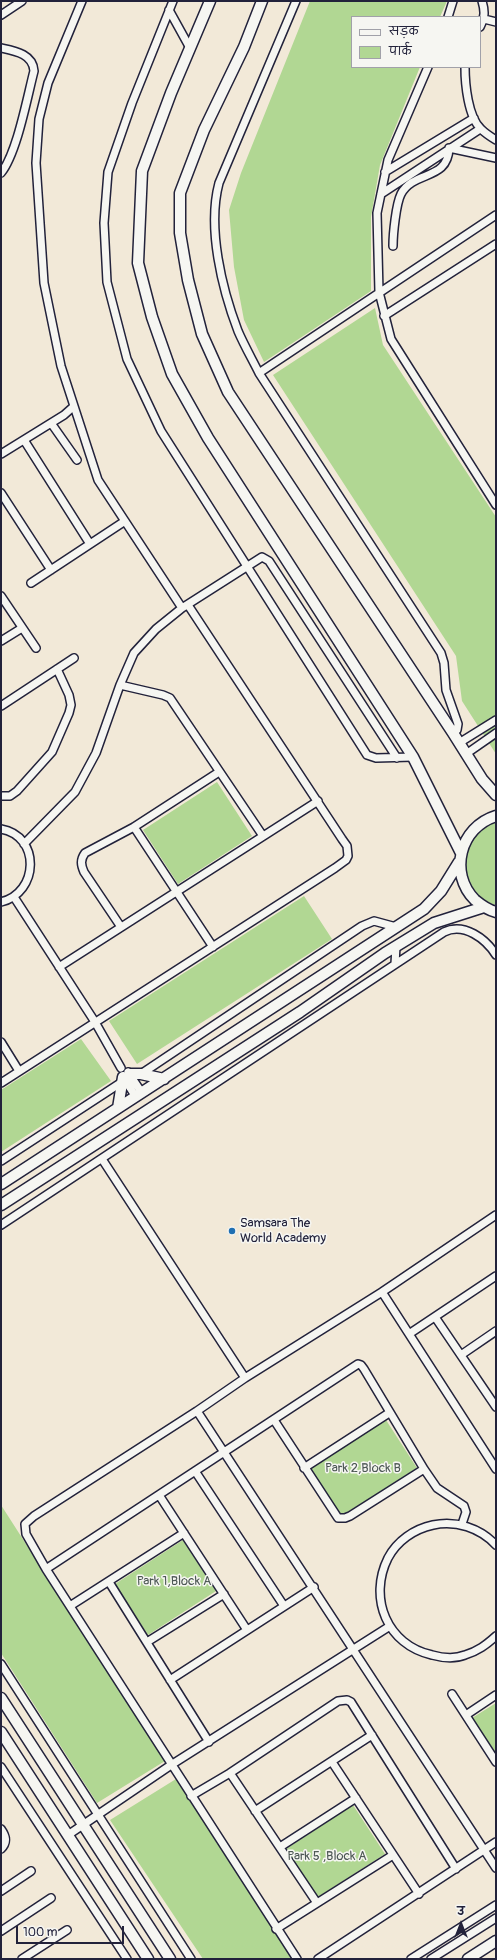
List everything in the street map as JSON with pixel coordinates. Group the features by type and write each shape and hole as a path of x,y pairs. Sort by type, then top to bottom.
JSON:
{"main road":[{"path":"210,1 162,113 142,171 138,263 152,317 172,374 208,438 413,757 460,857 460,874 465,887 470,895 492,911"},
{"path":"262,1 244,47 204,130 181,189 180,233 190,288 202,334 228,392 482,779 496,795"},
{"path":"1,1184 424,909 441,891 460,857 472,830 488,818 496,816"},
{"path":"1,1205 300,1012 396,946 434,923 492,911"},
{"path":"118,1108 124,1075 141,1074 164,1079"},
{"path":"1,1698 170,1959"},
{"path":"1,1732 148,1959"},
{"path":"468,1959 496,1941"}],"street":[{"path":"1,15 22,1"},
{"path":"1,1083 346,860 348,856 347,846 318,801 98,480 73,407 59,358 44,283 36,163 39,119 48,83 82,1"},
{"path":"173,1 132,103 108,172 104,222 107,282 127,359 161,432 367,754 376,758 413,757"},
{"path":"296,1 219,183 214,214 221,271 238,332 258,373 441,653 444,663 446,690 458,724 457,730 453,733"},
{"path":"448,16 453,1"},
{"path":"482,1 485,9"},
{"path":"481,25 484,20 487,1"},
{"path":"170,10 190,48"},
{"path":"484,20 496,22"},
{"path":"1,48 27,56 34,64 34,71 14,144 9,159 1,173"},
{"path":"428,68 388,160 385,172 377,213 378,292 391,339 496,505"},
{"path":"465,68 466,93 474,118 480,129 496,140"},
{"path":"385,172 474,118"},
{"path":"381,194 480,129"},
{"path":"449,148 496,158"},
{"path":"393,246 393,233 401,194 411,182 443,167 449,158 449,148"},
{"path":"258,373 496,215"},
{"path":"384,316 496,244"},
{"path":"1,454 51,423 73,407"},
{"path":"51,423 77,460"},
{"path":"24,440 90,544"},
{"path":"1,493 50,570"},
{"path":"31,583 125,521"},
{"path":"24,844 75,792 96,753 120,685 134,653 156,629 185,607 262,557 270,561 397,758"},
{"path":"1,596 36,648"},
{"path":"1,641 22,628"},
{"path":"1,706 74,658"},
{"path":"1,796 10,796 17,791 52,752 71,705 69,695 57,669"},
{"path":"120,685 167,696 263,836"},
{"path":"459,743 496,720"},
{"path":"466,754 496,734"},
{"path":"121,927 84,872 81,862 85,854 134,827 219,772"},
{"path":"59,967 318,801"},
{"path":"134,827 213,947"},
{"path":"1,829 16,835 24,844 29,855 31,867 29,879 23,889 14,897 1,902"},
{"path":"14,897 95,1022 124,1075 139,1095"},
{"path":"141,1074 362,926 374,921 396,927"},
{"path":"1,1225 450,929 462,929 470,932 489,945 496,956"},
{"path":"395,964 396,946"},
{"path":"1,1042 19,1071"},
{"path":"1,1161 124,1075"},
{"path":"102,1159 245,1378"},
{"path":"297,1959 46,1569 26,1534 25,1524 34,1516 198,1411 245,1378 382,1292 496,1215"},
{"path":"409,1334 496,1276"},
{"path":"382,1292 496,1469"},
{"path":"435,1317 496,1406"},
{"path":"461,1355 496,1332"},
{"path":"46,1569 358,1364 362,1365 389,1413 424,1469 441,1491 464,1506 466,1512 462,1524"},
{"path":"198,1411 496,1868"},
{"path":"304,1468 389,1413"},
{"path":"274,1420 335,1516 341,1519 350,1516 424,1469"},
{"path":"195,1471 284,1606"},
{"path":"159,1495 247,1630"},
{"path":"496,1545 486,1535 462,1524 442,1523 422,1528 405,1537 392,1552 383,1569 379,1589 382,1608 390,1626 404,1642 422,1653 443,1658 464,1656 483,1647 496,1636"},
{"path":"70,1606 184,1533"},
{"path":"109,1582 209,1742"},
{"path":"170,1680 314,1587"},
{"path":"146,1642 224,1594"},
{"path":"68,1835 171,1765 390,1626"},
{"path":"1,1664 191,1959"},
{"path":"452,1694 496,1762"},
{"path":"466,1715 496,1695"},
{"path":"191,1796 230,1773 338,1701 343,1700 351,1702 456,1869"},
{"path":"255,1811 372,1735"},
{"path":"332,1762 419,1894"},
{"path":"1,1767 127,1959"},
{"path":"230,1773 318,1903"},
{"path":"280,1847 356,1798"},
{"path":"1,1829 6,1840 1,1849"},
{"path":"318,1959 496,1842"},
{"path":"276,1928 393,1855"},
{"path":"1,1891 31,1871"},
{"path":"1,1931 51,1898"},
{"path":"411,1959 496,1905"},
{"path":"431,1959 496,1918"},
{"path":"22,1959 67,1930"}],"green space":[{"path":"310,1 447,1 440,16 351,16 351,68 420,68 380,165 371,217 371,291 264,362 244,320 234,267 229,210 241,173"},
{"path":"375,308 383,345 496,517 496,754 462,701 456,656 273,375"},
{"path":"217,782 252,836 178,884 143,830"},
{"path":"492,823 496,823 496,905 480,896 474,889 467,872 466,863 467,854 472,841 480,832"},
{"path":"304,896 332,939 137,1064 109,1021"},
{"path":"81,1039 111,1081 1,1152 1,1090"},
{"name":"Park 2,Block B","path":"386,1420 417,1468 340,1517 309,1469"},
{"path":"1,1505 165,1761 97,1803 1,1653"},
{"name":"Park 1,Block A","path":"183,1540 216,1591 148,1635 115,1584"},
{"path":"496,1703 496,1755 472,1718"},
{"path":"176,1779 292,1959 203,1959 110,1820"},
{"name":"Park 5 ,Block A","path":"353,1805 385,1854 318,1897 286,1849"}],"place":[{"name":"Samsara The World Academy","path":"232,1231"}]}
